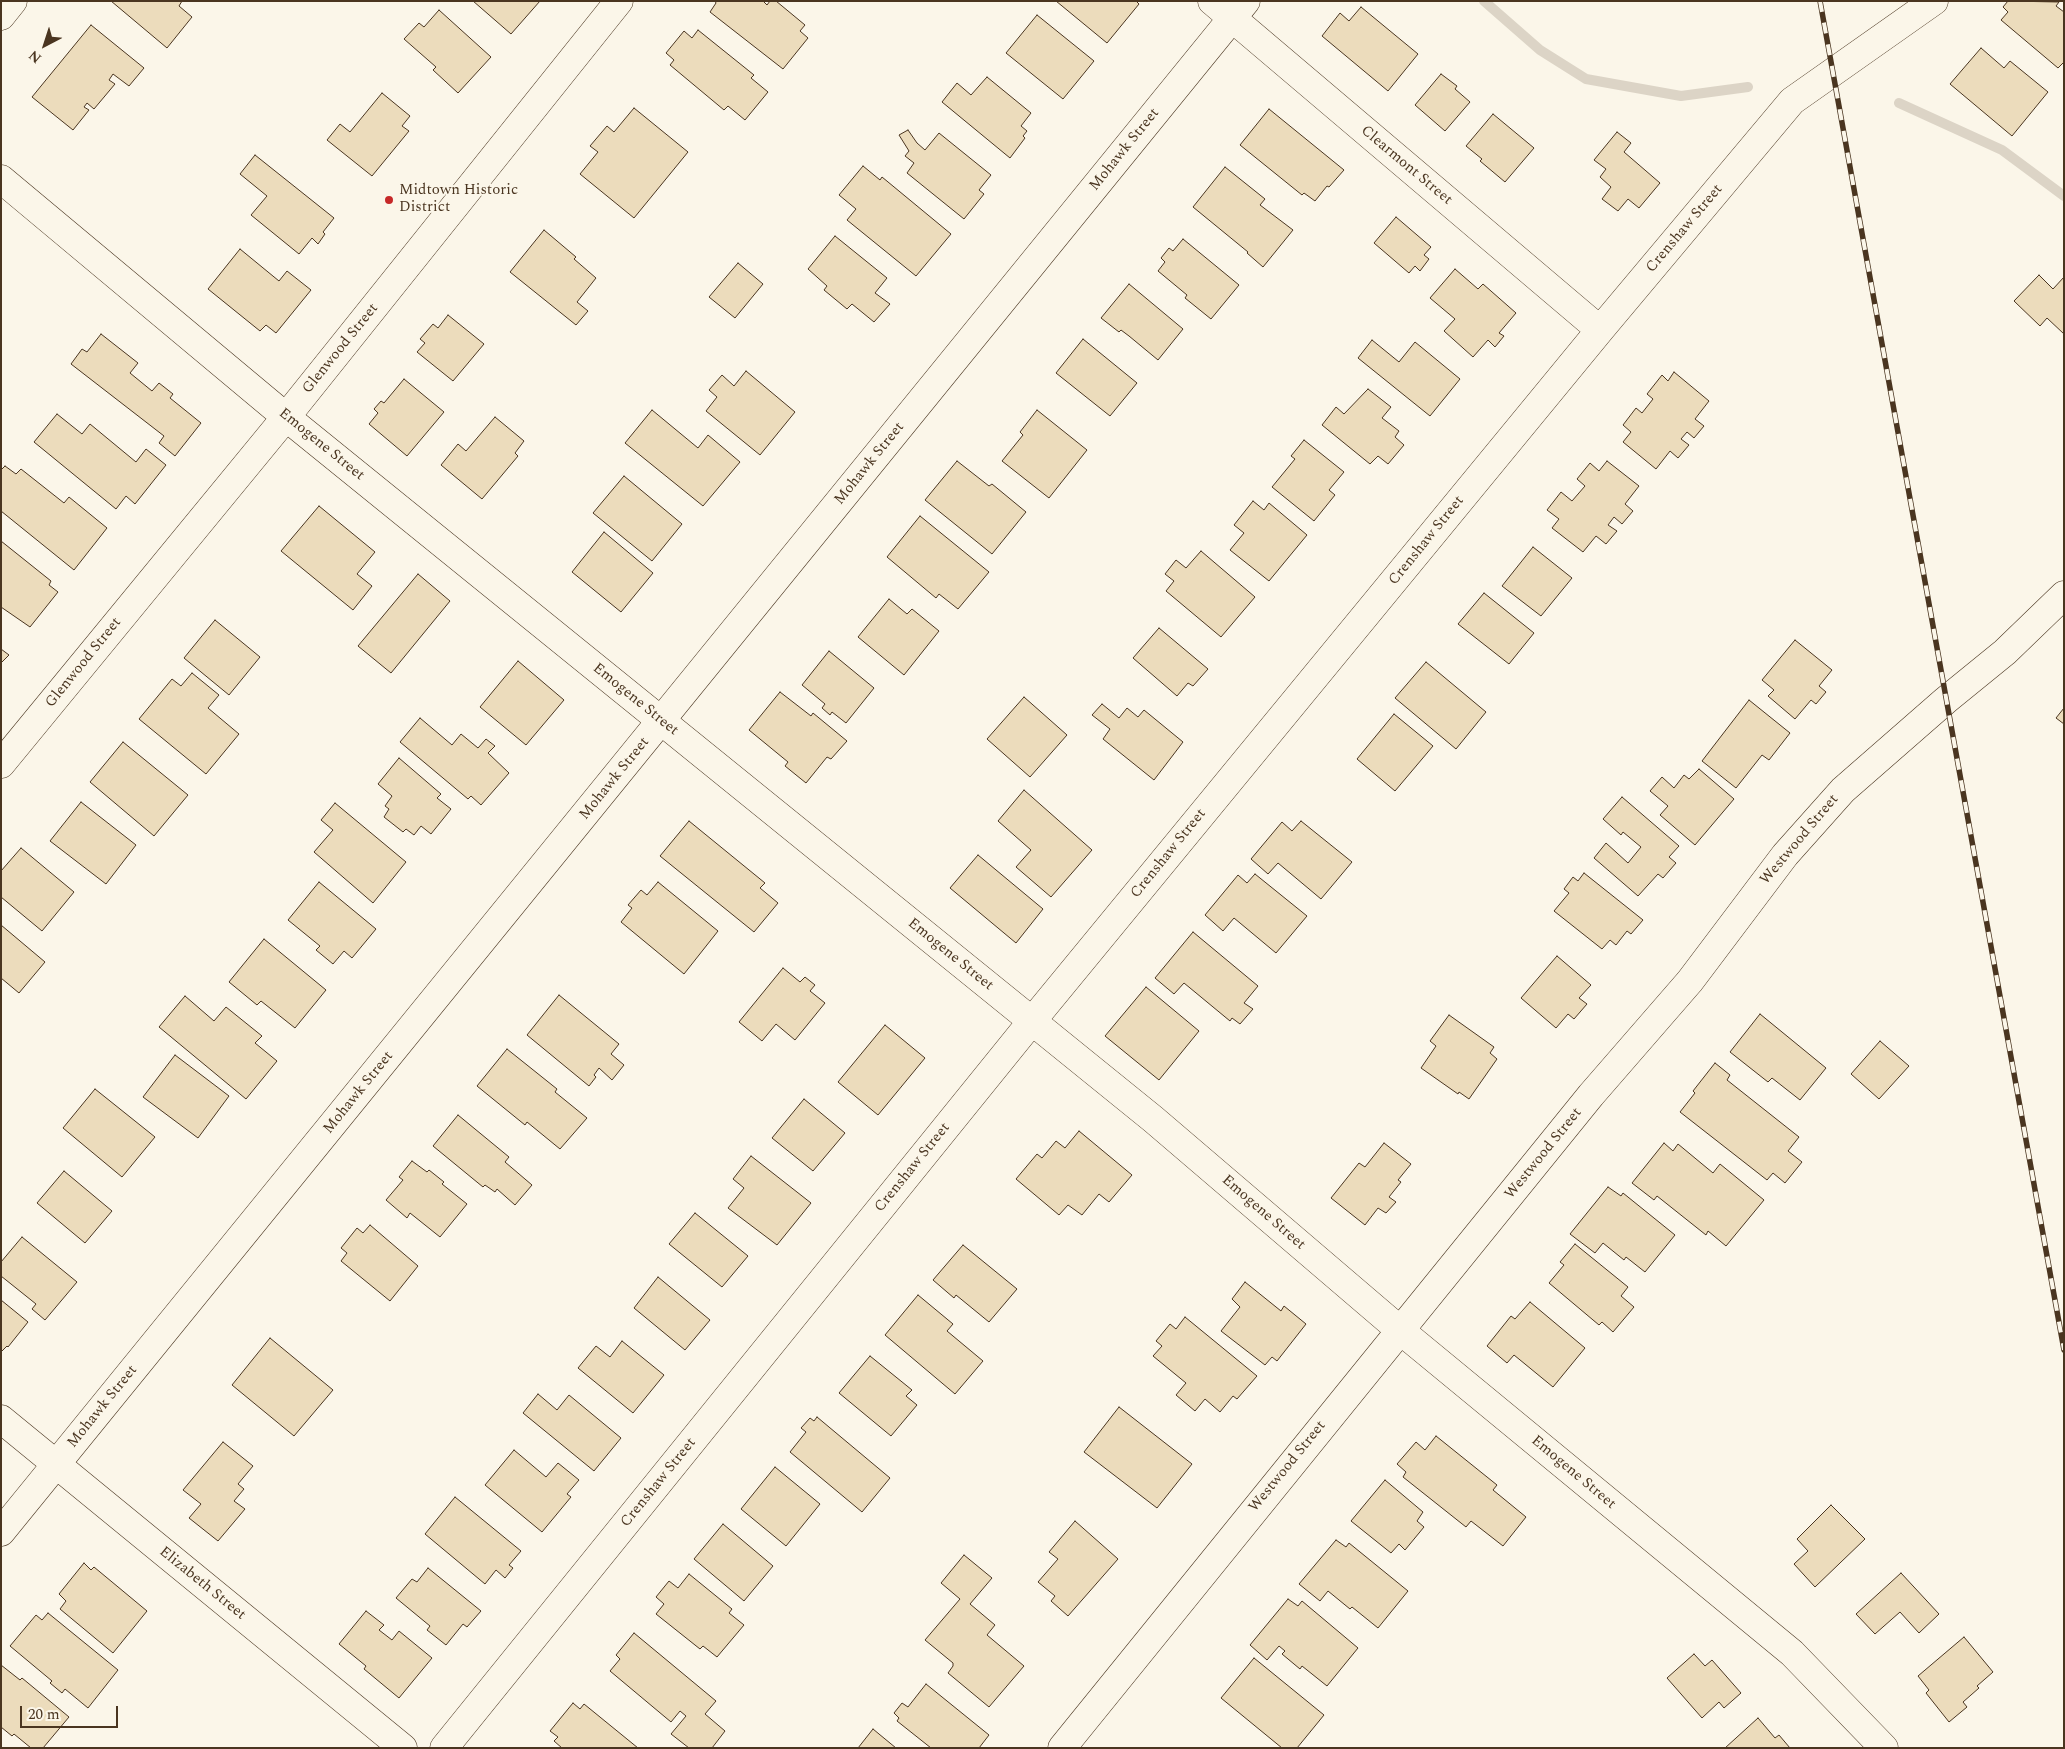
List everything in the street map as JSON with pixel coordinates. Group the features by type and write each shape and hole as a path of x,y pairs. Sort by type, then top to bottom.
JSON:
{"street":[{"path":"1,16 13,1"},
{"name":"Glenwood Street","path":"1,764 286,417 620,1"},
{"name":"Crenshaw Street","path":"444,1748 1032,1021 1600,330 1792,101 1934,1"},
{"name":"Clearmont Street","path":"1230,7 1600,330"},
{"name":"Mohawk Street","path":"1,1532 662,721 1230,7"},
{"name":"Emogene Street","path":"1,179 286,417 1153,1119 1401,1331 1792,1653 1884,1748"},
{"name":"Westwood Street","path":"1062,1748 1591,1095 1690,980 1785,856 1843,790 1946,700 2005,652 2064,595"},
{"name":"Elizabeth Street","path":"1,1420 403,1748"}],"building":[{"path":"111,1 182,1 179,6 192,17 167,48"},
{"path":"473,1 540,1 511,34"},
{"path":"715,1 763,1 767,5 770,1 776,1 805,25 800,31 808,38 783,69 710,12 716,3"},
{"path":"1056,1 1136,1 1139,4 1107,43"},
{"path":"2008,1 2059,2 2056,6 2064,12 2064,62 2058,68 2001,20 2008,12 2003,7"},
{"path":"1361,7 1418,54 1388,91 1322,36 1340,13 1349,21"},
{"path":"439,10 491,57 458,93 433,70 436,67 404,39 419,23 424,27"},
{"path":"1037,15 1094,61 1063,99 1006,53"},
{"path":"91,25 144,68 129,86 113,74 109,80 115,84 94,109 87,103 84,107 89,110 73,130 32,97"},
{"path":"698,30 754,75 751,78 768,92 745,120 728,106 724,110 670,65 674,60 666,53 684,31 692,38"},
{"path":"1981,48 2004,68 2010,61 2048,92 2012,136 1950,84"},
{"path":"1441,74 1457,86 1455,89 1470,102 1445,131 1415,105"},
{"path":"987,77 1031,113 1021,126 1027,131 1023,136 1025,138 1010,158 942,102 957,83 971,95"},
{"path":"382,93 410,116 402,126 409,131 372,176 327,140 340,124 350,132"},
{"path":"634,108 688,152 634,218 580,174 598,152 590,146 607,126 614,132"},
{"path":"1269,109 1344,170 1315,201 1304,193 1302,195 1240,145"},
{"path":"1493,114 1534,148 1505,182 1480,161 1482,159 1466,146"},
{"path":"908,130 917,143 925,150 939,133 991,175 979,190 984,194 964,219 907,173 914,163 905,156 909,151 899,135"},
{"path":"1617,132 1631,143 1624,152 1660,183 1639,208 1628,199 1618,211 1602,199 1611,187 1600,177 1606,169 1594,160"},
{"path":"255,155 334,218 323,232 325,234 318,244 312,238 299,254 251,215 267,196 240,174"},
{"path":"863,166 880,180 882,177 951,234 916,276 847,220 856,209 839,195"},
{"path":"1225,167 1265,199 1260,205 1293,230 1263,267 1248,252 1193,207"},
{"path":"1396,217 1431,247 1424,255 1429,259 1420,271 1415,266 1409,273 1374,243"},
{"path":"544,230 576,257 574,259 596,278 577,302 588,311 576,325 510,272"},
{"path":"835,236 887,278 875,293 890,304 874,322 852,304 847,309 824,290 827,286 808,269"},
{"path":"1183,239 1239,285 1211,319 1185,298 1187,295 1158,271 1165,262 1161,258 1169,248 1173,251"},
{"path":"240,249 279,281 287,271 311,290 276,333 266,325 260,331 208,289"},
{"path":"738,263 763,284 735,318 709,297"},
{"path":"1455,269 1478,289 1483,284 1516,313 1499,333 1504,336 1495,347 1488,340 1473,357 1444,331 1455,319 1430,298"},
{"path":"2039,275 2053,289 2064,277 2064,334 2047,318 2040,326 2014,301"},
{"path":"1129,284 1183,329 1158,360 1121,330 1119,332 1101,318"},
{"path":"448,315 484,344 453,381 417,352 425,343 420,339 433,324 438,328"},
{"path":"101,334 138,363 130,373 152,391 159,383 173,394 170,398 201,423 175,456 159,443 164,436 71,364 82,349 87,352"},
{"path":"1083,339 1137,383 1110,416 1056,373"},
{"path":"1372,340 1399,362 1415,342 1460,379 1430,416 1358,358"},
{"path":"746,371 795,412 760,455 706,411 717,397 709,390 722,375 734,386"},
{"path":"1674,372 1709,401 1695,419 1704,426 1694,438 1687,432 1681,439 1689,445 1678,458 1670,451 1656,469 1623,442 1631,432 1623,425 1636,408 1642,413 1653,399 1647,394 1662,375 1668,381"},
{"path":"404,379 444,412 407,456 369,424 378,413 374,409 381,401 384,403"},
{"path":"1368,389 1391,407 1382,418 1399,431 1395,437 1404,445 1388,464 1378,456 1370,464 1322,425 1336,407 1344,414"},
{"path":"652,410 698,448 708,435 740,462 703,506 625,443"},
{"path":"1037,410 1087,450 1049,498 1002,461 1023,435 1020,432"},
{"path":"57,414 82,434 90,424 136,462 146,449 166,465 135,504 126,496 116,509 34,442"},
{"path":"495,417 524,441 515,453 518,456 482,499 441,465 458,444 466,451"},
{"path":"1304,440 1344,472 1329,490 1335,495 1314,521 1272,487 1295,459 1291,456"},
{"path":"957,461 989,486 992,484 1026,512 992,554 925,500"},
{"path":"1607,461 1639,486 1625,504 1633,511 1622,524 1614,517 1608,525 1617,531 1606,544 1596,536 1583,552 1552,528 1559,519 1547,510 1561,492 1572,501 1585,486 1577,479 1590,463 1599,471"},
{"path":"5,466 16,474 21,469 64,503 69,497 107,528 74,570 1,511 1,470"},
{"path":"624,476 682,524 652,561 593,513"},
{"path":"1253,501 1264,510 1269,503 1307,535 1269,581 1230,550 1244,533 1234,525"},
{"path":"319,506 375,552 357,574 372,586 353,610 281,551"},
{"path":"920,516 989,572 958,609 939,594 936,598 887,557"},
{"path":"604,532 653,573 621,612 572,572"},
{"path":"1,541 51,581 49,585 58,592 30,627 1,607"},
{"path":"1533,547 1572,578 1541,616 1502,586"},
{"path":"1201,551 1255,597 1221,637 1166,591 1174,581 1165,574 1176,560 1186,568"},
{"path":"418,574 450,601 391,673 358,646"},
{"path":"1484,593 1534,633 1509,664 1458,624"},
{"path":"889,599 907,614 912,609 939,631 904,675 858,637"},
{"path":"215,620 260,657 229,695 184,658"},
{"path":"1159,628 1208,669 1193,686 1188,683 1177,696 1133,658"},
{"path":"1795,640 1832,670 1819,686 1826,692 1816,704 1811,700 1795,719 1768,696 1774,690 1762,680"},
{"path":"1,649 9,655 1,663"},
{"path":"829,651 874,688 846,723 832,712 830,715 822,708 825,704 802,685"},
{"path":"518,661 564,700 526,745 480,707"},
{"path":"1426,662 1486,712 1456,749 1395,698"},
{"path":"192,673 219,695 208,708 239,734 206,774 139,719 172,679 181,686"},
{"path":"780,692 811,716 813,713 847,741 831,759 827,757 806,783 785,766 788,762 749,730"},
{"path":"1024,697 1067,735 1030,777 987,739"},
{"path":"1749,700 1790,733 1769,760 1762,755 1736,788 1702,761"},
{"path":"1102,704 1119,718 1127,708 1138,717 1144,710 1183,742 1154,780 1103,739 1110,729 1092,715"},
{"path":"2064,708 2064,724 2056,718"},
{"path":"1394,714 1433,746 1395,791 1357,759"},
{"path":"420,718 452,745 461,734 478,748 486,739 495,746 488,753 509,773 481,805 471,796 468,799 400,742"},
{"path":"123,742 188,795 154,836 90,782"},
{"path":"399,758 441,794 437,798 451,809 431,834 421,826 414,835 406,829 403,832 384,817 389,809 385,806 392,796 378,784"},
{"path":"1699,769 1734,799 1695,845 1660,815 1668,806 1650,791 1662,777 1674,788 1684,775 1689,779"},
{"path":"1024,790 1092,850 1051,897 1016,867 1031,850 998,821"},
{"path":"1622,797 1679,846 1669,857 1676,863 1663,878 1658,874 1638,896 1594,858 1606,843 1628,863 1641,847 1623,832 1621,835 1603,819"},
{"path":"81,802 136,845 106,884 50,841"},
{"path":"335,803 406,862 373,903 314,852 333,830 321,820"},
{"path":"689,821 765,883 760,888 778,903 754,932 660,856"},
{"path":"1301,821 1352,862 1321,899 1278,863 1268,874 1251,859 1282,822 1292,831"},
{"path":"21,848 74,892 42,931 1,897 1,871"},
{"path":"978,855 1043,909 1016,943 950,888"},
{"path":"1584,873 1643,920 1631,934 1627,931 1616,945 1610,940 1602,949 1554,911 1569,893 1564,889 1573,877 1578,881"},
{"path":"1255,874 1307,916 1276,953 1234,918 1223,931 1205,915 1238,875 1247,883"},
{"path":"319,882 376,929 352,958 344,951 333,964 316,950 320,946 288,920"},
{"path":"658,882 718,931 684,974 621,922 632,908 628,905 641,890 647,895"},
{"path":"1,925 45,962 19,993 1,978"},
{"path":"1193,932 1258,986 1244,1003 1253,1009 1240,1024 1232,1018 1230,1021 1184,983 1174,994 1155,978"},
{"path":"264,939 326,990 295,1028 261,1001 257,1005 229,982"},
{"path":"1557,956 1591,985 1579,998 1587,1004 1574,1019 1568,1014 1556,1028 1521,998"},
{"path":"783,968 800,982 805,977 815,985 810,991 825,1003 795,1040 776,1024 762,1041 739,1022"},
{"path":"1146,987 1199,1031 1159,1080 1105,1036"},
{"path":"559,995 619,1044 611,1054 624,1065 612,1080 599,1068 594,1075 596,1077 589,1086 527,1035"},
{"path":"185,996 214,1021 226,1007 262,1036 255,1043 277,1061 246,1099 159,1027"},
{"path":"1760,1014 1826,1068 1800,1100 1772,1078 1768,1082 1730,1052"},
{"path":"1449,1015 1494,1047 1490,1053 1497,1059 1469,1099 1459,1092 1458,1094 1421,1068 1436,1046 1430,1041"},
{"path":"885,1025 925,1058 878,1115 838,1082"},
{"path":"1880,1041 1909,1066 1879,1099 1851,1074"},
{"path":"507,1049 557,1089 555,1092 587,1118 560,1149 527,1122 525,1125 477,1086"},
{"path":"175,1055 229,1096 198,1138 143,1097"},
{"path":"1715,1063 1730,1075 1727,1080 1799,1137 1788,1151 1802,1162 1785,1183 1773,1173 1767,1180 1680,1112 1695,1093 1693,1091"},
{"path":"95,1089 155,1137 122,1177 63,1128"},
{"path":"804,1099 845,1133 813,1171 772,1138"},
{"path":"458,1115 509,1157 505,1162 532,1185 515,1205 497,1189 495,1192 485,1185 483,1187 433,1146"},
{"path":"1079,1131 1132,1175 1109,1202 1099,1194 1082,1215 1068,1205 1059,1215 1016,1179 1037,1154 1042,1158 1056,1141 1065,1148"},
{"path":"1384,1143 1411,1164 1398,1180 1401,1182 1389,1197 1396,1202 1386,1213 1378,1208 1365,1225 1331,1198 1359,1163 1365,1167"},
{"path":"1664,1143 1673,1151 1678,1144 1713,1173 1720,1164 1764,1200 1726,1246 1708,1231 1706,1235 1657,1196 1654,1200 1632,1183"},
{"path":"751,1156 811,1203 777,1245 728,1208 744,1188 733,1179"},
{"path":"412,1161 427,1172 429,1170 444,1182 442,1184 467,1204 440,1237 410,1213 407,1218 386,1200 403,1180 399,1177"},
{"path":"64,1171 112,1211 85,1243 37,1203"},
{"path":"1608,1187 1621,1196 1623,1193 1675,1235 1645,1272 1626,1257 1624,1260 1603,1243 1595,1253 1570,1234"},
{"path":"695,1213 748,1256 722,1287 669,1244"},
{"path":"370,1225 418,1266 390,1301 341,1261 347,1253 341,1248 357,1228 363,1233"},
{"path":"22,1237 77,1282 45,1320 32,1309 36,1304 1,1276 1,1262"},
{"path":"1575,1244 1628,1287 1621,1296 1634,1307 1613,1332 1602,1322 1599,1325 1549,1283 1564,1265 1560,1262"},
{"path":"963,1245 1017,1289 989,1322 956,1295 954,1298 933,1280"},
{"path":"658,1277 710,1320 685,1350 634,1308"},
{"path":"1245,1282 1281,1311 1284,1306 1306,1324 1277,1361 1272,1357 1265,1365 1221,1331 1240,1307 1232,1299"},
{"path":"918,1295 953,1324 947,1331 983,1361 955,1394 885,1335"},
{"path":"1,1300 28,1322 8,1347 1,1352"},
{"path":"1530,1302 1585,1348 1553,1387 1514,1355 1507,1363 1487,1346 1511,1316 1515,1319"},
{"path":"1185,1317 1257,1376 1237,1399 1233,1396 1220,1412 1205,1399 1195,1411 1176,1395 1186,1383 1153,1356 1162,1346 1156,1341 1170,1324 1176,1329"},
{"path":"270,1338 333,1390 294,1436 232,1385"},
{"path":"622,1341 664,1375 633,1413 578,1368 596,1346 610,1357"},
{"path":"870,1356 912,1390 906,1396 917,1405 891,1436 839,1393"},
{"path":"538,1394 557,1410 569,1395 621,1438 594,1471 523,1413"},
{"path":"1119,1407 1192,1464 1157,1508 1084,1452"},
{"path":"817,1417 890,1478 862,1512 790,1452 806,1432 801,1428 810,1418 814,1421"},
{"path":"1436,1436 1497,1485 1493,1490 1526,1517 1503,1546 1471,1521 1466,1527 1403,1477 1406,1472 1397,1464 1416,1442 1425,1450"},
{"path":"223,1442 253,1466 238,1484 244,1489 234,1501 245,1509 218,1541 189,1518 201,1504 183,1490"},
{"path":"514,1450 546,1477 558,1463 579,1480 567,1494 571,1497 542,1532 485,1485"},
{"path":"775,1467 820,1504 786,1546 741,1509"},
{"path":"1385,1480 1423,1512 1417,1521 1424,1527 1405,1550 1399,1544 1391,1553 1351,1521"},
{"path":"455,1497 521,1551 509,1565 513,1568 505,1578 496,1570 485,1584 425,1534"},
{"path":"1831,1505 1865,1539 1815,1587 1794,1564 1808,1551 1797,1539"},
{"path":"1075,1521 1118,1559 1068,1616 1051,1601 1055,1596 1038,1582 1058,1559 1049,1552"},
{"path":"723,1524 773,1566 744,1601 694,1559"},
{"path":"1336,1540 1346,1547 1349,1543 1408,1591 1378,1628 1328,1591 1320,1601 1299,1584"},
{"path":"964,1555 992,1578 970,1604 995,1625 987,1635 1024,1666 989,1707 948,1673 953,1663 925,1640 960,1599 941,1583"},
{"path":"84,1563 91,1570 94,1567 147,1611 113,1653 60,1609 66,1601 59,1594"},
{"path":"428,1568 481,1611 467,1627 463,1624 446,1645 427,1630 430,1626 396,1598 412,1579 417,1582"},
{"path":"1901,1573 1939,1614 1919,1633 1900,1612 1875,1634 1856,1614"},
{"path":"689,1574 732,1609 729,1613 744,1625 717,1657 703,1646 700,1649 656,1614 664,1604 656,1597 669,1581 678,1588"},
{"path":"1288,1599 1298,1606 1302,1601 1358,1648 1327,1686 1302,1666 1300,1669 1282,1654 1285,1651 1279,1646 1267,1660 1250,1645"},
{"path":"366,1611 384,1625 379,1630 392,1640 399,1631 432,1658 399,1698 364,1669 366,1666 339,1644"},
{"path":"48,1613 118,1670 88,1708 65,1689 62,1693 50,1683 52,1681 10,1646 36,1615 42,1620"},
{"path":"634,1633 716,1701 705,1714 725,1731 712,1748 689,1748 671,1734 686,1716 680,1711 671,1722 610,1671 620,1659 616,1655"},
{"path":"1964,1637 1993,1672 1963,1702 1967,1707 1949,1722 1926,1693 1929,1690 1918,1676"},
{"path":"1694,1654 1705,1666 1712,1660 1741,1693 1724,1708 1719,1702 1702,1718 1667,1678"},
{"path":"1254,1658 1324,1715 1297,1748 1282,1748 1221,1698"},
{"path":"1,1665 20,1680 22,1678 69,1717 43,1748 31,1748 14,1734 12,1736 1,1727"},
{"path":"926,1684 989,1735 979,1748 931,1748 897,1721 899,1718 894,1713 902,1703 908,1707"},
{"path":"573,1703 580,1709 584,1704 638,1748 562,1748 554,1741 558,1737 550,1731"},
{"path":"1758,1718 1775,1738 1779,1735 1790,1748 1725,1748"},
{"path":"873,1729 879,1734 896,1748 858,1748"}],"waterway":[{"path":"1484,1 1540,50 1586,79 1681,96 1748,87"},
{"path":"1899,103 2002,150 2064,196"}],"railway":[{"path":"1820,1 2064,1350"}],"place":[{"name":"Midtown Historic District","path":"389,200"}]}
